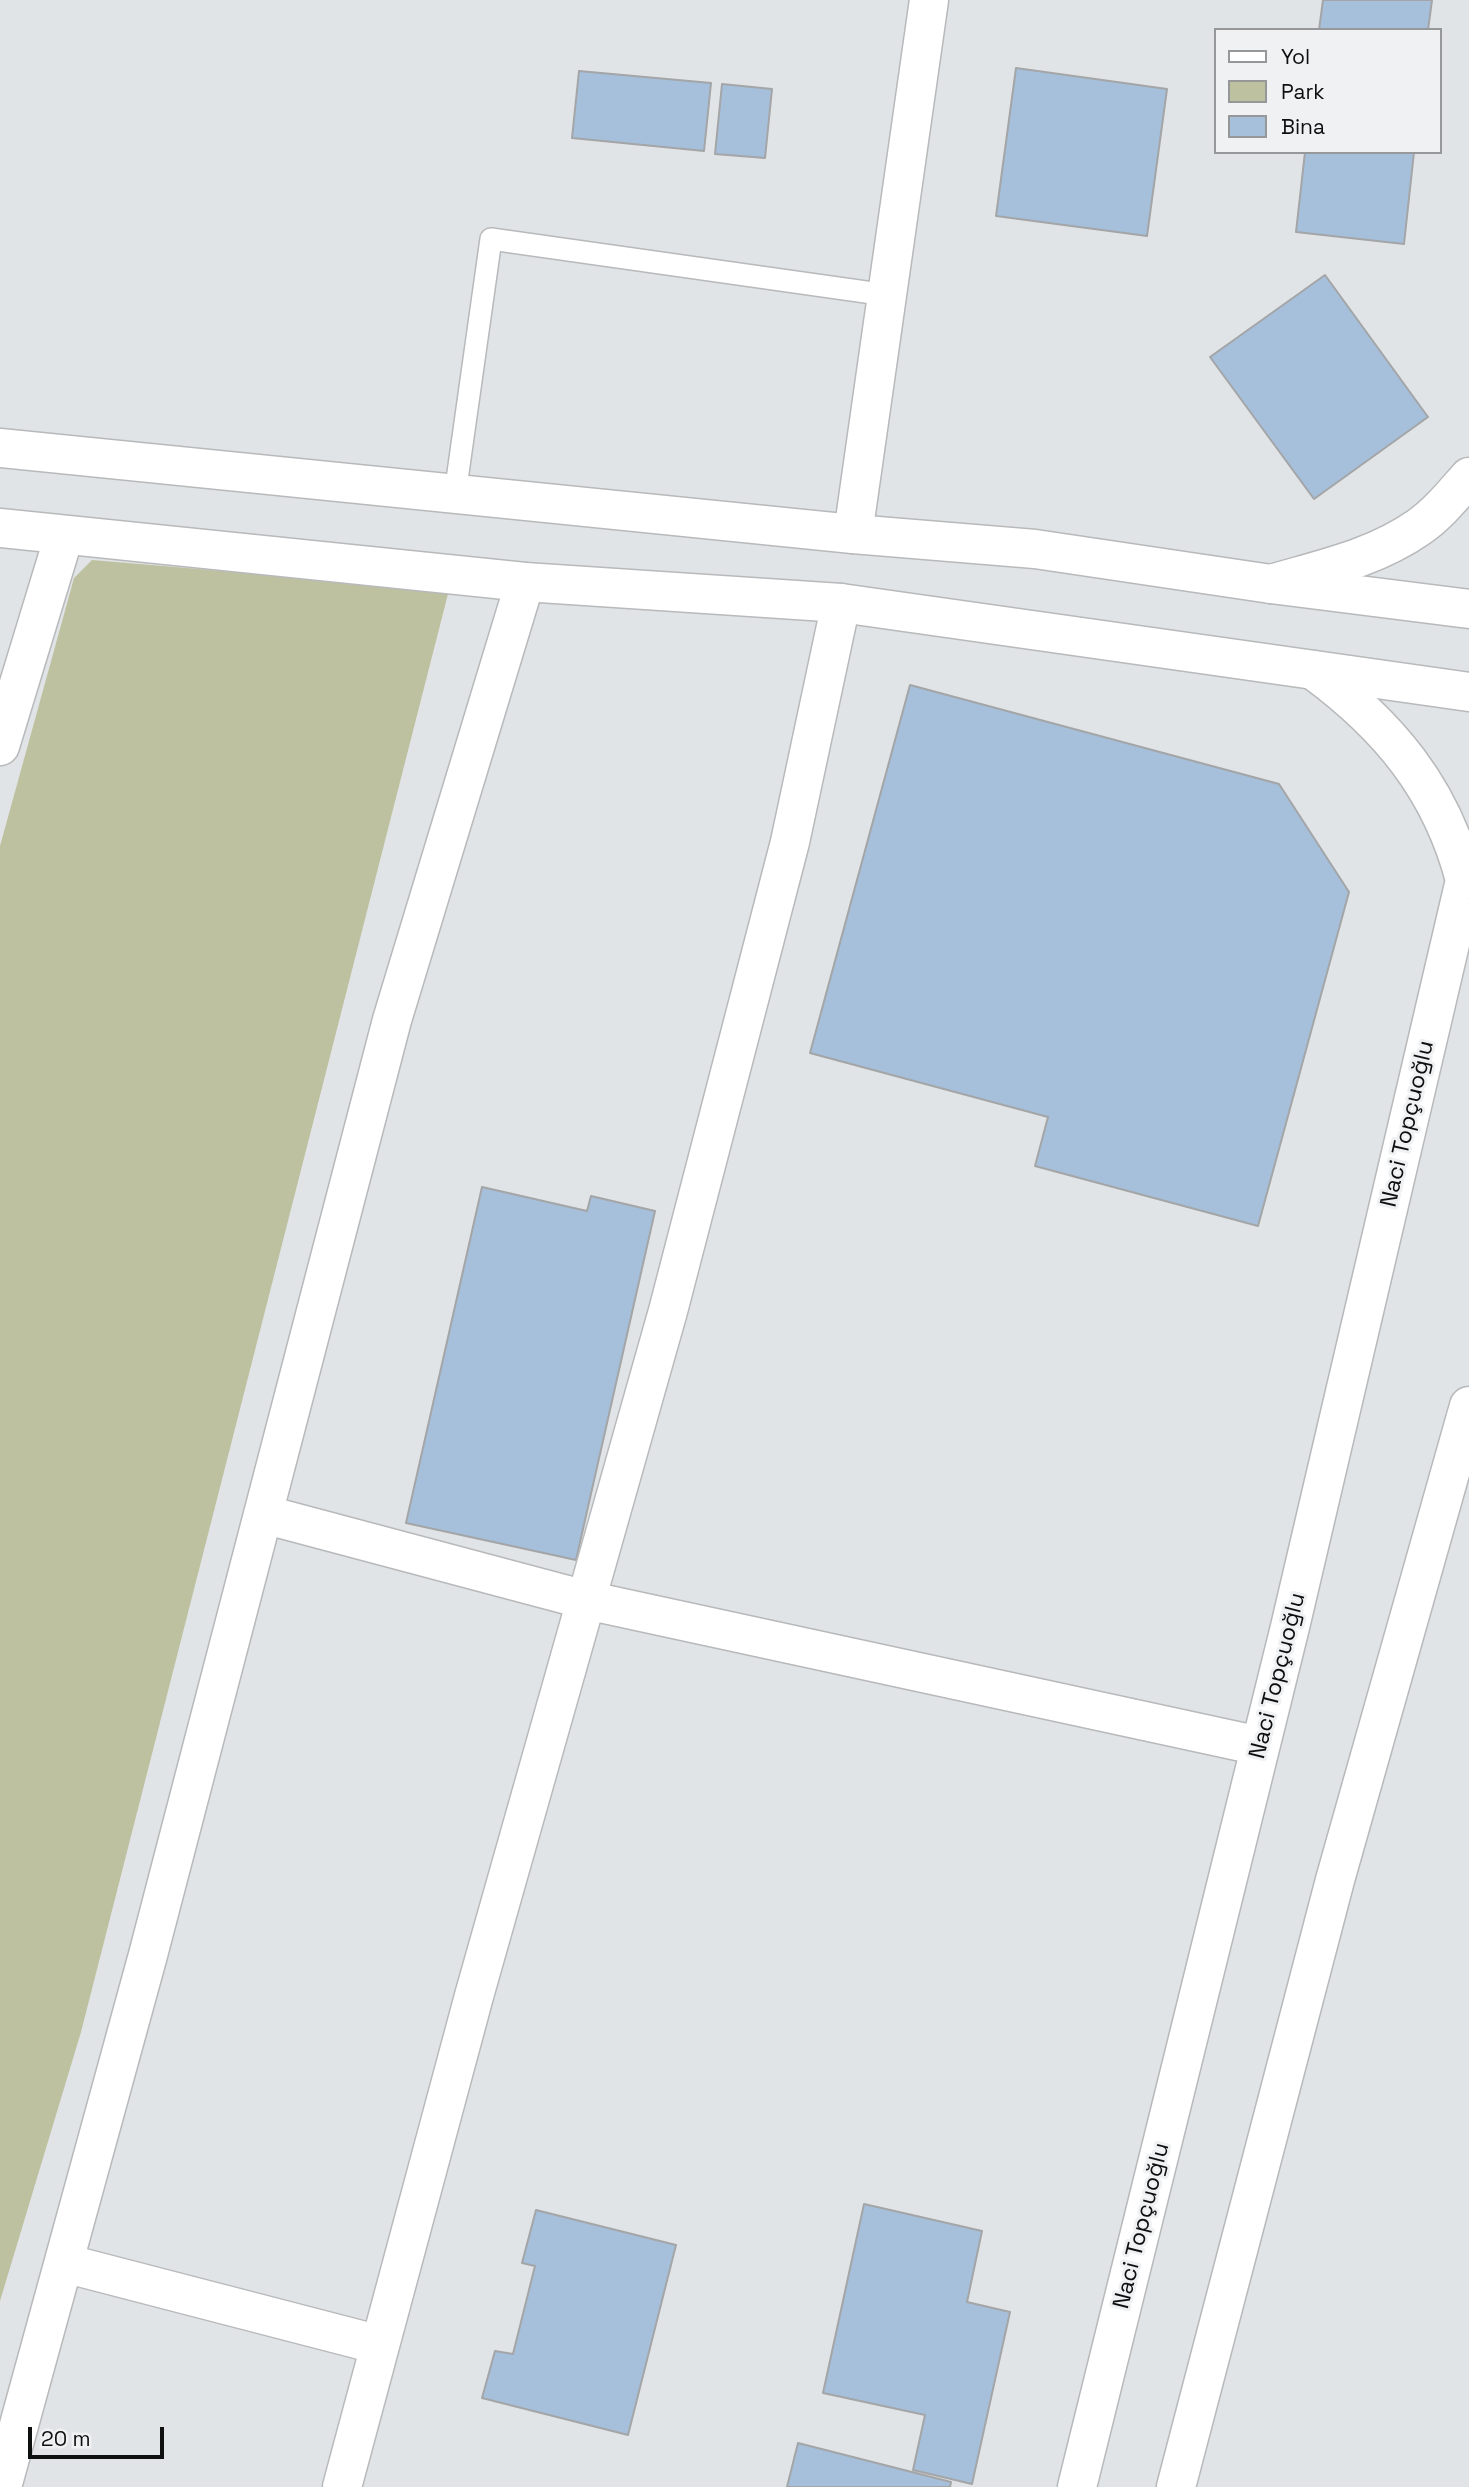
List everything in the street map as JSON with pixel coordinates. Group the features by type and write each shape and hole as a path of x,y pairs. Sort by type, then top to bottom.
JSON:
{"street":[{"path":"853,534 929,0"},
{"path":"0,448 853,534 1035,549 1271,584 1469,609"},
{"path":"1271,584 1359,558 1391,545 1421,526 1469,477"},
{"path":"0,528 525,582 841,603 1469,692"},
{"path":"0,746 64,536"},
{"path":"2,2487 148,1955 392,1020 525,582"},
{"path":"342,2487 478,1983 668,1311 790,842 841,603"},
{"path":"1313,670 1375,721 1401,750 1440,812 1467,871"},
{"name":"Naci Topçuoğlu","path":"1077,2487 1261,1746 1467,871"},
{"path":"1176,2487 1335,1880 1469,1406"},
{"path":"263,1514 586,1600 1261,1746"},
{"path":"64,2263 380,2345"}],"lane":[{"path":"455,494 491,239 887,295"}],"green space":[{"path":"92,560 449,590 81,2032 0,2301 0,846 74,578"}],"building":[{"path":"1323,0 1432,0 1428,28 1319,28"},
{"path":"1016,68 1167,89 1147,236 996,216"},
{"path":"579,71 711,83 704,151 572,138"},
{"path":"722,84 772,89 765,158 715,154"},
{"path":"1305,154 1414,154 1404,244 1296,232"},
{"path":"1325,275 1428,417 1314,499 1210,357"},
{"path":"910,685 1279,784 1349,892 1258,1226 1035,1166 1048,1117 810,1053"},
{"path":"482,1187 587,1211 591,1196 655,1211 576,1560 406,1523"},
{"path":"864,2204 982,2231 967,2302 1010,2312 972,2484 913,2470 925,2415 823,2393"},
{"path":"536,2210 676,2245 628,2435 482,2398 495,2351 513,2354 535,2266 522,2263"},
{"path":"798,2443 951,2482 950,2487 787,2487"}]}
